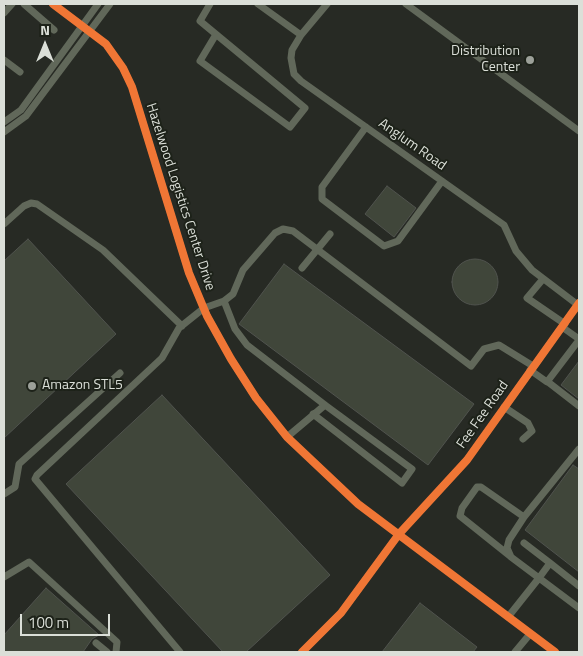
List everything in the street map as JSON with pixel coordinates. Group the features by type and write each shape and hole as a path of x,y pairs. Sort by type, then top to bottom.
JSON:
{"street":[{"path":"4,13 12,4"},
{"path":"24,4 54,30"},
{"path":"53,4 90,32"},
{"path":"4,122 20,110 98,4"},
{"path":"4,132 26,116 110,4"},
{"path":"210,4 200,21 215,36 305,108 290,126 200,61 215,36"},
{"path":"258,4 301,35"},
{"name":"Anglum Road","path":"327,4 301,35 292,50 291,68 294,74 504,225 516,251 532,270 579,304"},
{"path":"406,4 579,131"},
{"name":"Hazelwood Logistics Center Drive","path":"90,32 106,44 115,55 132,87 189,274 204,308 231,359 256,398 287,437 358,504 555,652"},
{"path":"4,60 20,72"},
{"path":"366,127 322,187 322,199 384,246 398,241 442,181"},
{"path":"4,224 24,206 31,203 37,204 103,250 182,326"},
{"path":"180,652 35,479 37,475 162,358 182,326 204,308 224,300 238,286 243,270 275,233 283,229 293,230 471,366 484,349 499,345 532,368 579,406"},
{"path":"302,268 330,234"},
{"path":"543,279 527,298 564,325 579,340 548,382"},
{"path":"224,300 235,329 247,345 412,469 402,483 313,414"},
{"name":"Fee Fee Road","path":"302,652 341,613 399,534 467,460 579,304"},
{"path":"4,494 15,487 19,464 120,373"},
{"path":"287,437 324,404"},
{"path":"504,407 528,423 532,431 523,439"},
{"path":"511,557 508,548 509,540 524,517 579,449"},
{"path":"524,517 482,487 476,487 462,508 460,516 579,608"},
{"path":"524,543 579,586"},
{"path":"4,577 29,562 117,642 116,652"},
{"path":"508,617 550,563"},
{"path":"516,652 530,634"},
{"path":"96,643 107,652"}],"building":[{"path":"387,186 416,208 394,237 365,214"},
{"name":"Amazon STL5","path":"28,239 116,334 4,438 4,261"},
{"path":"475,259 488,263 494,269 498,282 494,295 488,301 475,305 462,301 456,295 452,282 456,269 462,263"},
{"path":"284,264 474,404 428,465 239,324"},
{"path":"579,361 579,399 561,385"},
{"path":"162,395 330,575 246,652 223,652 66,484"},
{"path":"573,465 579,469 579,572 525,530"},
{"path":"46,588 99,635 92,639 83,652 4,652 4,635"},
{"path":"420,603 477,647 473,652 382,652"}],"cycle path":[{"path":"53,4 106,44 123,68 132,87 189,273 207,316 256,398 287,437 358,504 555,652"},
{"path":"302,652 341,613 399,534 467,460 579,303"}],"place":[{"name":"Distribution Center","path":"530,60"},
{"name":"Amazon STL5","path":"32,386"}]}
